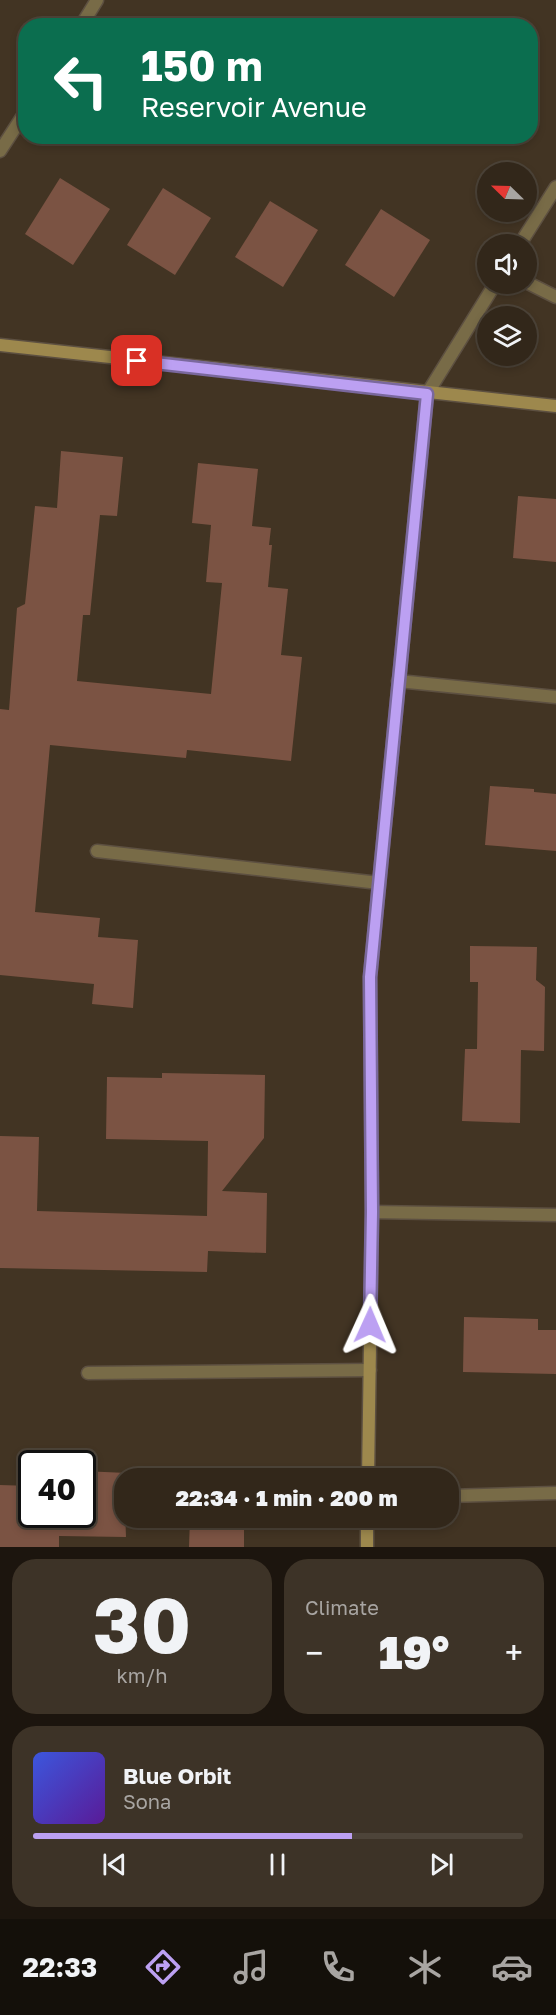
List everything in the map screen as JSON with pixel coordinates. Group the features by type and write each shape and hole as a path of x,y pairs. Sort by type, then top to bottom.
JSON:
{"street":[{"path":"86,18 97,0"},
{"path":"0,151 18,123"},
{"path":"526,234 556,187"},
{"path":"537,288 556,297"},
{"path":"368,1468 372,1212 370,977 427,394 489,294"},
{"path":"0,345 427,394 556,406"},
{"path":"398,681 556,697"},
{"path":"97,851 379,884"},
{"path":"372,1212 556,1215"},
{"path":"88,1373 370,1370"},
{"path":"459,1496 556,1493"},
{"path":"367,1547 368,1528"}],"building":[{"path":"60,178 110,209 73,265 25,234"},
{"path":"163,188 211,218 175,275 127,245"},
{"path":"270,201 318,230 283,287 235,257"},
{"path":"381,209 430,240 394,297 345,265"},
{"path":"61,451 123,457 117,516 100,515 90,615 83,615 77,681 211,694 222,583 206,582 211,525 192,523 198,463 258,469 252,526 271,528 269,545 272,545 268,587 288,589 281,655 302,657 291,761 187,750 186,758 50,745 35,912 100,918 98,937 138,940 133,1008 92,1004 94,984 0,975 0,709 9,710 17,608 25,604 35,506 57,508"},
{"path":"518,496 556,499 556,562 513,558"},
{"path":"490,786 534,789 534,792 556,794 556,851 485,845"},
{"path":"470,946 537,947 536,980 545,987 544,1051 521,1050 520,1123 462,1121 465,1049 477,1049 478,982 470,982"},
{"path":"162,1073 265,1075 264,1138 222,1191 267,1193 266,1253 208,1251 207,1272 0,1268 0,1136 39,1137 37,1211 207,1216 208,1141 106,1139 107,1077 162,1078"},
{"path":"464,1317 538,1319 538,1330 556,1330 556,1374 463,1372"},
{"path":"96,1472 114,1472 114,1528 126,1528 126,1537 59,1536 59,1547 0,1547 0,1485 18,1486 18,1528 96,1528"},
{"path":"190,1528 244,1528 244,1547 189,1547"}],"route":[{"path":"137,361 427,394 370,977 372,1212 370,1325"}]}
